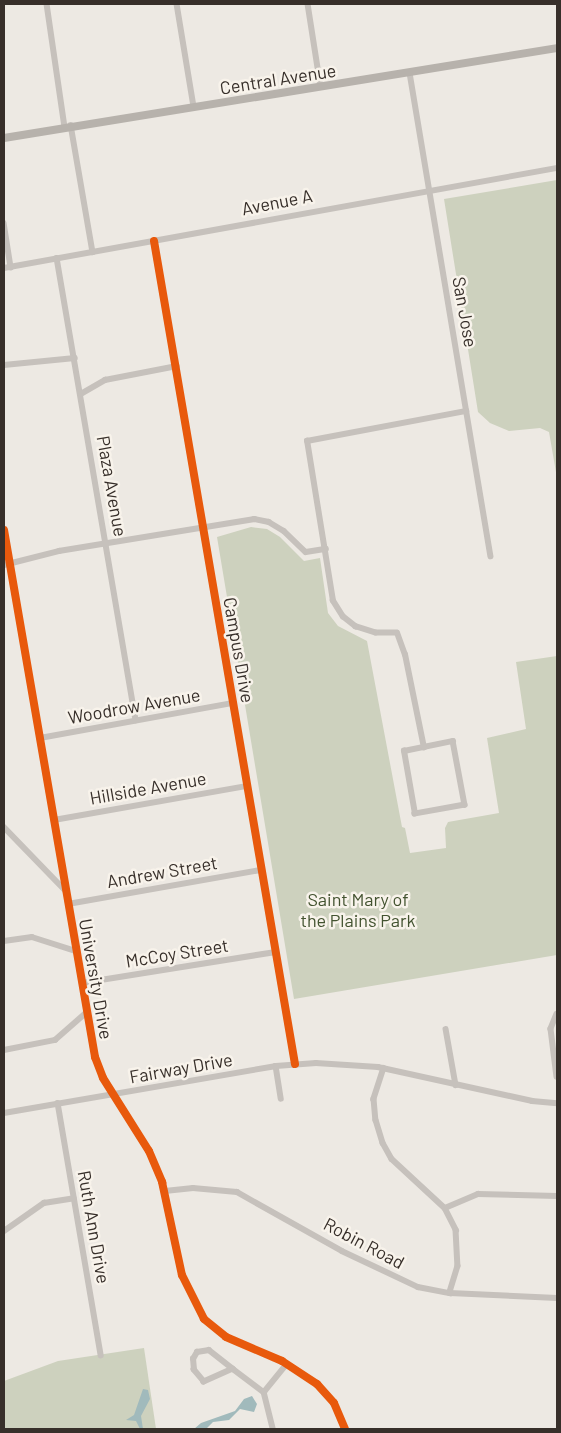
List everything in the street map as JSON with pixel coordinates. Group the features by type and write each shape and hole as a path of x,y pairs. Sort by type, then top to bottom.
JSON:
{"street":[{"path":"47,4 68,126 93,252"},
{"path":"177,4 194,107"},
{"path":"308,4 321,87"},
{"name":"Central Avenue","path":"4,138 68,126 410,73 557,48"},
{"name":"San Jose","path":"410,73 491,556"},
{"name":"Avenue A","path":"4,268 557,168"},
{"path":"4,223 11,267"},
{"name":"Campus Drive","path":"154,241 177,366 295,1064"},
{"name":"Plaza Avenue","path":"57,258 136,720"},
{"path":"4,365 75,358"},
{"path":"81,394 112,378 177,366"},
{"path":"424,748 405,655 397,633 369,631 356,627 343,617 333,601 326,549 306,441 466,411"},
{"path":"7,564 203,526 262,520 284,531 306,552 326,549"},
{"name":"University Drive","path":"4,530 7,564 40,738 94,1057 114,1095 149,1151 164,1191 182,1274 204,1319 226,1338 287,1364 317,1384 334,1403 345,1429"},
{"name":"Woodrow Avenue","path":"40,738 233,703"},
{"path":"453,742 465,805 415,814 404,751 424,748 453,742"},
{"name":"Hillside Avenue","path":"54,820 247,786"},
{"path":"4,827 65,890"},
{"name":"Andrew Street","path":"68,904 261,870"},
{"path":"4,941 32,937 76,951"},
{"name":"McCoy Street","path":"82,983 276,952"},
{"path":"4,1050 55,1040 87,1012"},
{"path":"557,1014 551,1029 557,1077"},
{"path":"446,1029 456,1085"},
{"name":"Fairway Drive","path":"4,1113 276,1066 349,1063 384,1068 456,1085 557,1103"},
{"path":"276,1066 281,1099"},
{"path":"384,1068 374,1099 376,1120 383,1143 392,1159 445,1208 452,1219 458,1244 458,1266 450,1293"},
{"name":"Ruth Ann Drive","path":"58,1104 101,1355"},
{"name":"Robin Road","path":"164,1191 193,1188 237,1192 380,1271 418,1287 450,1293 557,1298"},
{"path":"445,1208 478,1194 557,1196"},
{"path":"4,1231 44,1203 74,1198"},
{"path":"233,1369 204,1382 194,1370 196,1352 209,1350 264,1392 272,1429"},
{"path":"264,1392 287,1364"}],"green space":[{"path":"557,180 557,478 549,432 540,428 509,431 490,423 478,412 444,199"},
{"name":"Saint Mary of the Plains Park","path":"251,527 267,529 280,537 304,561 320,558 328,613 338,626 367,641 402,827 405,828 410,853 446,848 445,828 448,822 499,813 487,738 526,729 516,662 557,656 557,955 294,999 217,537"},
{"path":"144,1348 156,1429 4,1429 4,1381 58,1361"}],"water":[{"path":"143,1389 148,1390 150,1399 141,1416 143,1429 140,1429 136,1421 126,1420 134,1415"},
{"path":"252,1396 257,1404 254,1412 240,1409 229,1420 213,1422 206,1429 194,1429 201,1423 235,1411 244,1399"}],"cycle path":[{"path":"154,241 295,1064"},
{"path":"4,530 95,1057 103,1078 149,1151 162,1182 182,1275 204,1319 226,1337 282,1361 317,1384 334,1403 345,1429"}]}
